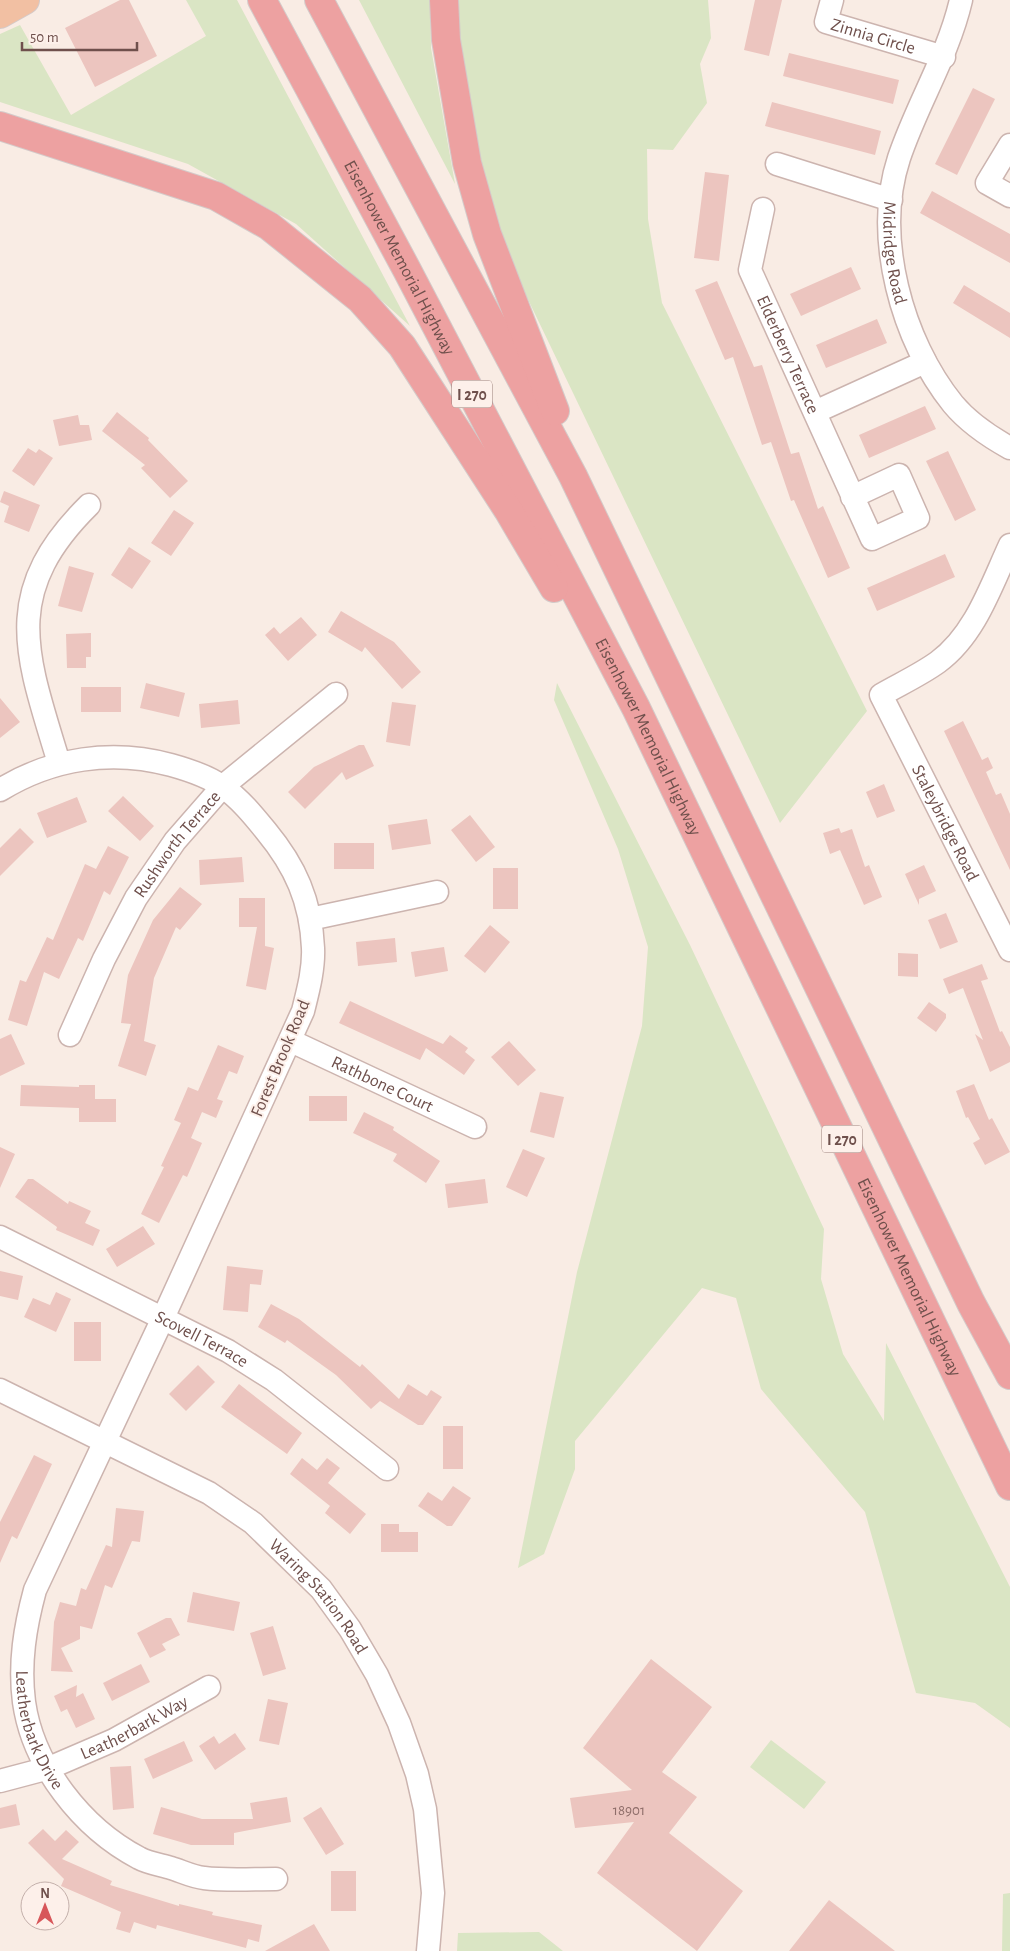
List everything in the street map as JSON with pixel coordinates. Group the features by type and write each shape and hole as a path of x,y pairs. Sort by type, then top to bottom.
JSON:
{"highway":[{"name":"Eisenhower Memorial Highway","path":"262,0 407,270 632,699 675,792 1010,1486"},
{"name":"I 270","path":"318,0 573,476 967,1294 1010,1375"},
{"path":"444,0 446,40 467,163 487,234 603,538"},
{"path":"0,126 216,196 269,226 360,299 402,346 508,510 675,792"},
{"path":"0,138 30,142 100,158"}],"main road":[{"path":"0,14 25,0"}],"street":[{"name":"Zinnia Circle","path":"832,0 826,22 944,57"},
{"name":"Midridge Road","path":"961,0 956,25 944,57 908,131 898,161 891,200 888,236 892,268 904,308 925,362 954,405 989,436 1010,448"},
{"path":"1010,145 987,183 1010,196"},
{"path":"777,164 891,200"},
{"name":"Elderberry Terrace","path":"762,208 750,270 852,497"},
{"path":"815,412 925,362"},
{"path":"59,763 28,658 24,619 32,578 46,552 65,527 89,505"},
{"name":"Staleybridge Road","path":"1010,545 977,616 952,650 937,662 881,695 1010,950"},
{"name":"Rushworth Terrace","path":"70,1035 104,959 136,898 175,841 222,786 336,694"},
{"name":"Forest Brook Road","path":"0,790 17,780 59,763 99,756 146,758 189,770 222,786 245,806 290,862 310,919 314,949 310,981 303,1011 105,1441"},
{"path":"310,919 438,892"},
{"name":"Rathbone Court","path":"291,1040 475,1127"},
{"name":"Scovell Terrace","path":"0,1237 228,1351 274,1380 387,1469"},
{"name":"Waring Station Road","path":"0,1390 208,1493 253,1523 321,1589 350,1629 378,1675 399,1723 417,1774 424,1808 433,1893 428,1951"},
{"name":"Leatherbark Drive","path":"105,1441 35,1590 24,1629 22,1667 24,1703 34,1740 66,1798 84,1818 113,1842 140,1858 202,1878 276,1879"},
{"name":"Leatherbark Way","path":"0,1781 49,1768 114,1740 208,1687"}],"green space":[{"path":"186,0 237,0 410,326 296,224 188,164 0,102 0,34 20,25 71,115 206,36"},
{"path":"359,0 430,0 431,48 455,184"},
{"path":"458,0 708,0 711,38 700,64 707,103 673,150 647,149 648,219 662,303 867,711 780,823 510,262 483,177 472,130 464,75"},
{"path":"557,683 690,945 824,1229 821,1279 843,1354 884,1421 886,1343 1010,1587 1010,1728 975,1703 916,1693 865,1512 761,1389 736,1298 702,1288 575,1441 575,1469 544,1554 518,1568 577,1272 642,1026 648,947 618,849 554,700"},
{"path":"771,1740 826,1782 804,1809 750,1767"},
{"path":"1010,1893 1010,1951 1002,1951 1003,1894"},
{"path":"539,1932 563,1951 457,1951 458,1933"}],"building":[{"path":"120,0 129,0 157,56 95,87 65,28"},
{"path":"755,0 782,0 769,56 744,50"},
{"path":"789,53 899,80 893,104 783,76"},
{"path":"973,88 995,99 957,175 935,164"},
{"path":"772,102 881,131 875,155 765,126"},
{"path":"705,172 729,175 719,261 694,258"},
{"path":"932,191 1010,234 1010,263 920,213"},
{"path":"851,267 861,289 801,316 790,294"},
{"path":"717,281 754,367 762,365 791,454 799,452 818,509 823,506 850,568 828,578 794,500 791,501 771,442 762,445 733,357 725,360 695,290"},
{"path":"964,285 1010,313 1010,338 953,303"},
{"path":"877,319 887,343 826,368 816,345"},
{"path":"925,406 936,429 869,458 859,435"},
{"path":"117,412 149,438 148,440 188,481 170,498 141,468 145,465 102,431"},
{"path":"78,415 80,425 89,425 92,440 59,446 53,420"},
{"path":"28,448 36,453 39,449 53,458 34,486 12,471"},
{"path":"948,451 976,510 955,521 926,461"},
{"path":"4,491 40,505 29,532 4,522 9,506 0,502"},
{"path":"174,510 194,523 171,556 151,543"},
{"path":"129,547 151,561 132,589 111,575"},
{"path":"945,554 955,577 877,611 867,588"},
{"path":"69,566 94,573 82,612 58,606"},
{"path":"341,611 394,642 421,672 402,689 365,647 362,652 328,632"},
{"path":"301,617 317,635 288,661 265,635 274,627 280,634"},
{"path":"91,633 91,657 86,657 86,668 67,668 66,634"},
{"path":"146,683 185,693 179,717 140,708"},
{"path":"81,687 121,687 121,712 81,712"},
{"path":"0,698 20,722 0,738"},
{"path":"238,700 240,724 201,728 199,704"},
{"path":"392,702 416,705 410,746 386,742"},
{"path":"963,721 982,760 988,757 993,768 986,772 996,795 1001,793 1010,814 1010,870 944,731"},
{"path":"359,745 364,745 374,766 346,780 342,772 305,809 288,792 314,767"},
{"path":"884,784 895,811 877,818 866,792"},
{"path":"123,796 154,826 140,841 108,811"},
{"path":"77,797 87,822 47,838 37,813"},
{"path":"470,815 495,847 476,862 451,830"},
{"path":"427,819 431,844 392,850 388,825"},
{"path":"20,828 34,842 0,876 0,848"},
{"path":"839,828 841,833 852,829 865,867 869,865 882,897 864,905 840,850 830,854 823,833"},
{"path":"334,843 374,843 374,869 334,869"},
{"path":"108,846 129,857 110,895 104,891 83,941 78,938 59,979 44,972 27,1026 8,1020 20,980 26,982 47,937 53,940 85,864 96,869"},
{"path":"242,857 244,882 200,885 199,860"},
{"path":"924,865 936,891 919,899 919,905 905,874"},
{"path":"493,868 518,868 518,909 493,909"},
{"path":"180,887 202,904 180,930 176,927 154,978 144,1041 156,1045 146,1076 118,1066 131,1024 121,1023 128,975 153,920"},
{"path":"239,898 265,898 265,946 274,948 266,990 246,986 257,927 239,927"},
{"path":"946,913 958,942 940,949 928,920"},
{"path":"490,925 510,942 485,973 464,956"},
{"path":"395,938 397,962 358,966 356,942"},
{"path":"444,947 448,971 415,977 411,952"},
{"path":"898,953 918,954 918,977 898,976"},
{"path":"982,964 988,979 981,981 1000,1032 1002,1031 1010,1047 1010,1062 990,1072 975,1034 983,1040 963,988 949,994 943,979"},
{"path":"350,1001 443,1044 450,1035 468,1048 465,1052 475,1060 464,1075 426,1048 420,1060 339,1023"},
{"path":"929,1002 946,1014 946,1018 936,1032 917,1018"},
{"path":"11,1034 25,1064 0,1076 0,1039"},
{"path":"509,1041 536,1070 518,1086 491,1057"},
{"path":"218,1045 244,1056 237,1074 229,1071 217,1099 223,1101 216,1118 202,1112 191,1138 202,1143 187,1177 183,1175 159,1223 141,1214 164,1167 161,1166 181,1123 174,1120 188,1087 198,1091"},
{"path":"974,1084 989,1120 992,1118 1010,1152 985,1165 973,1143 980,1139 968,1117 966,1118 956,1091"},
{"path":"21,1085 79,1087 79,1085 95,1085 95,1099 116,1099 116,1122 79,1122 79,1108 20,1106"},
{"path":"540,1092 564,1097 554,1138 530,1132"},
{"path":"309,1096 347,1096 347,1121 309,1121"},
{"path":"364,1112 394,1127 393,1130 440,1161 426,1183 393,1161 397,1154 353,1133"},
{"path":"0,1147 15,1154 0,1188"},
{"path":"523,1149 545,1158 527,1197 506,1187"},
{"path":"28,1179 33,1179 68,1204 69,1201 91,1211 85,1223 100,1230 93,1246 56,1230 57,1227 15,1197"},
{"path":"485,1179 488,1203 448,1208 445,1184"},
{"path":"143,1226 155,1244 117,1267 106,1249"},
{"path":"227,1266 263,1270 261,1285 250,1284 248,1312 223,1310"},
{"path":"0,1271 23,1276 18,1300 0,1296"},
{"path":"56,1292 71,1299 56,1332 24,1317 33,1298 50,1305"},
{"path":"271,1304 299,1319 360,1367 362,1364 399,1399 408,1384 427,1396 431,1390 442,1397 423,1425 418,1425 380,1401 371,1409 336,1375 287,1340 285,1343 258,1327"},
{"path":"74,1322 101,1322 101,1361 74,1361"},
{"path":"198,1365 215,1382 186,1411 169,1394"},
{"path":"239,1384 302,1433 287,1454 221,1407"},
{"path":"443,1426 463,1426 463,1469 443,1469"},
{"path":"34,1455 52,1464 17,1539 12,1536 0,1563 0,1522"},
{"path":"302,1458 317,1470 327,1458 340,1468 328,1483 366,1514 350,1534 325,1513 330,1506 290,1474"},
{"path":"453,1486 471,1498 452,1526 447,1526 418,1506 428,1492 442,1501"},
{"path":"116,1508 144,1511 140,1542 132,1541 112,1588 105,1585 92,1629 80,1626 80,1639 61,1648 73,1672 51,1671 54,1622 60,1602 76,1606 81,1588 86,1590 106,1545 112,1547"},
{"path":"381,1524 399,1524 399,1532 418,1532 418,1552 381,1552"},
{"path":"193,1592 240,1602 234,1631 187,1622"},
{"path":"166,1618 171,1618 180,1635 162,1644 166,1650 150,1658 137,1633"},
{"path":"273,1626 286,1669 263,1676 250,1633"},
{"path":"651,1659 712,1707 662,1772 697,1797 669,1833 743,1891 697,1951 597,1873 634,1822 575,1828 570,1798 632,1790 583,1748"},
{"path":"141,1664 150,1682 112,1701 103,1683"},
{"path":"77,1685 76,1697 83,1693 95,1719 76,1728 67,1709 61,1712 54,1696"},
{"path":"268,1699 288,1703 279,1745 259,1741"},
{"path":"235,1733 246,1749 215,1770 199,1746 214,1736 219,1744"},
{"path":"184,1741 193,1761 153,1779 144,1759"},
{"path":"131,1766 134,1808 113,1810 110,1767"},
{"path":"287,1797 291,1822 234,1833 234,1845 191,1845 153,1834 161,1807 202,1819 253,1819 250,1803"},
{"path":"16,1804 20,1825 0,1829 0,1808"},
{"path":"321,1807 344,1844 326,1855 303,1818"},
{"path":"43,1829 55,1841 66,1830 79,1842 62,1859 112,1881 110,1885 179,1906 179,1904 213,1912 212,1915 262,1925 259,1942 248,1939 246,1948 157,1925 156,1929 134,1922 130,1933 116,1929 121,1912 70,1890 70,1881 63,1881 64,1879 28,1843"},
{"path":"331,1871 356,1871 356,1911 331,1911"},
{"path":"829,1900 895,1951 789,1951"},
{"path":"314,1924 330,1951 265,1951"}]}
